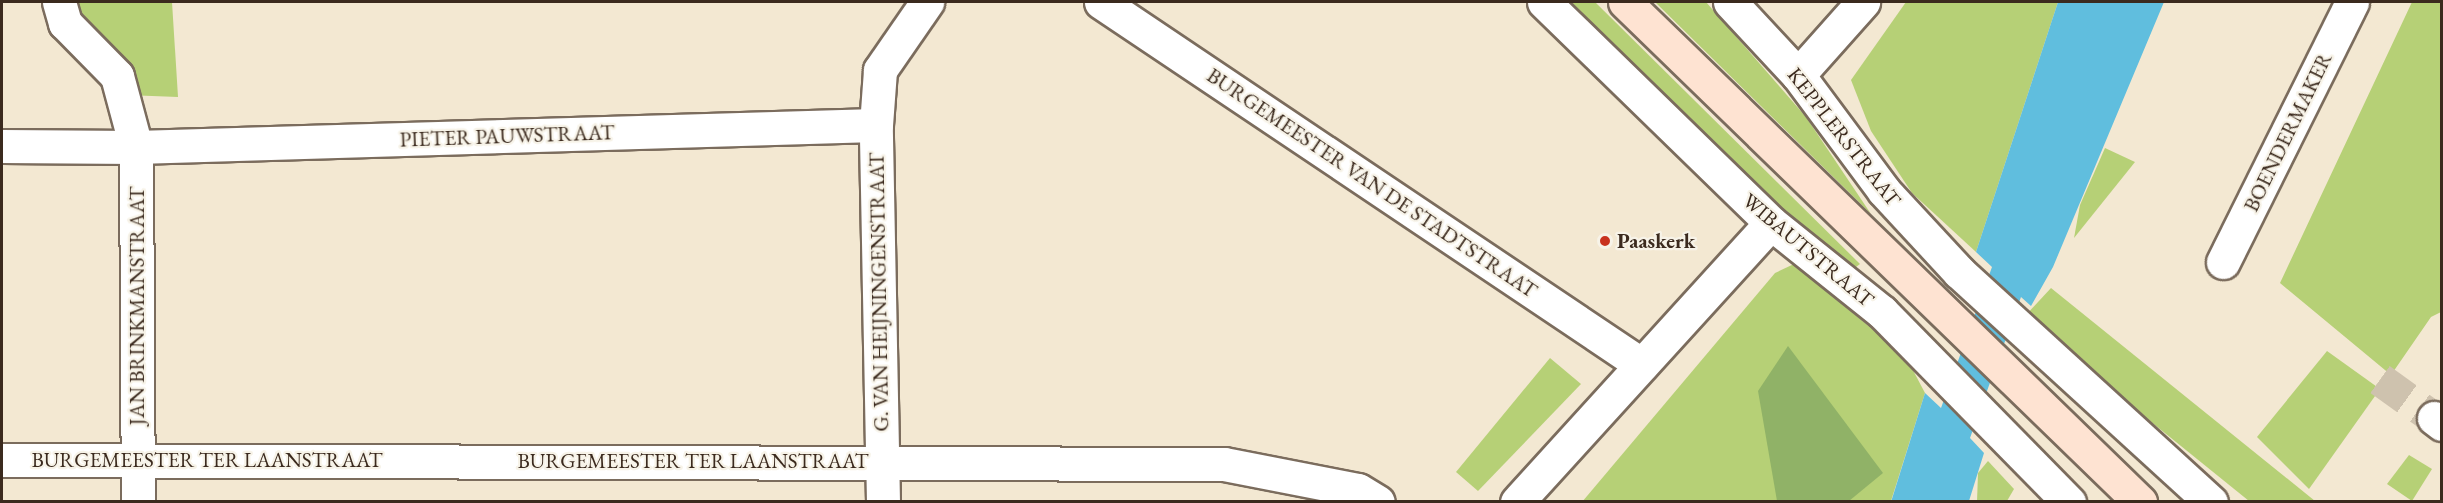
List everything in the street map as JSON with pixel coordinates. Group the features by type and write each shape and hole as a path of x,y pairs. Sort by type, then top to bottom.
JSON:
{"main road":[{"name":"WIBAUTSTRAAT","path":"1625,2 2023,392 2140,501"}],"street":[{"name":"JAN BRINKMANSTRAAT","path":"59,2 65,23 117,76 136,147 138,501"},
{"path":"876,124 880,70 927,2"},
{"name":"BURGEMEESTER VAN DE STADTSTRAAT","path":"1101,2 1642,365"},
{"name":"WIBAUTSTRAAT","path":"1544,2 1771,223 1931,359 2069,501"},
{"name":"KEPPLERSTRAAT","path":"1730,2 1798,75 1884,191 1959,272 2019,331 2211,501"},
{"path":"1798,75 1863,2"},
{"name":"BOENDERMAKER","path":"2223,262 2352,2"},
{"name":"PIETER PAUWSTRAAT","path":"2,146 136,147 876,124"},
{"name":"G. VAN HEIJNINGENSTRAAT","path":"876,124 884,501"},
{"path":"1517,501 1771,223"},
{"name":"BURGEMEESTER TER LAANSTRAAT","path":"2,460 138,458 882,460 1224,464 1358,490 1378,501"}],"green space":[{"path":"72,2 172,2 178,97 126,95"},
{"path":"1564,2 1595,2 1860,264 1852,270 1786,214"},
{"path":"1655,2 1706,2 1806,117 1871,214"},
{"path":"1906,2 2058,2 1976,252 1912,193 1871,131 1851,80"},
{"path":"2412,2 2441,2 2441,312 2431,317 2391,375 2280,283"},
{"path":"2105,148 2135,162 2074,238 2080,205"},
{"path":"1794,264 1906,357 1925,393 1891,501 1582,502 1775,273"},
{"path":"2051,288 2315,501 2249,501 2025,316"},
{"path":"1788,346 1883,473 1849,501 1777,501 1758,391"},
{"path":"2327,351 2380,389 2309,489 2257,437"},
{"path":"1550,358 1581,384 1478,491 1456,472"},
{"path":"2409,455 2432,469 2412,501 2387,484"},
{"path":"1988,461 2014,489 2007,501 1977,502 1978,473"}],"water":[{"path":"2058,2 2164,2 2053,267 2031,306 2021,297 1970,438 1984,453 1969,501 1891,502 1925,393 1941,408 1992,267 1976,252"}],"tunnel":[{"path":"2380,379 2434,418"}],"place":[{"name":"Paaskerk","path":"1605,241"}]}
